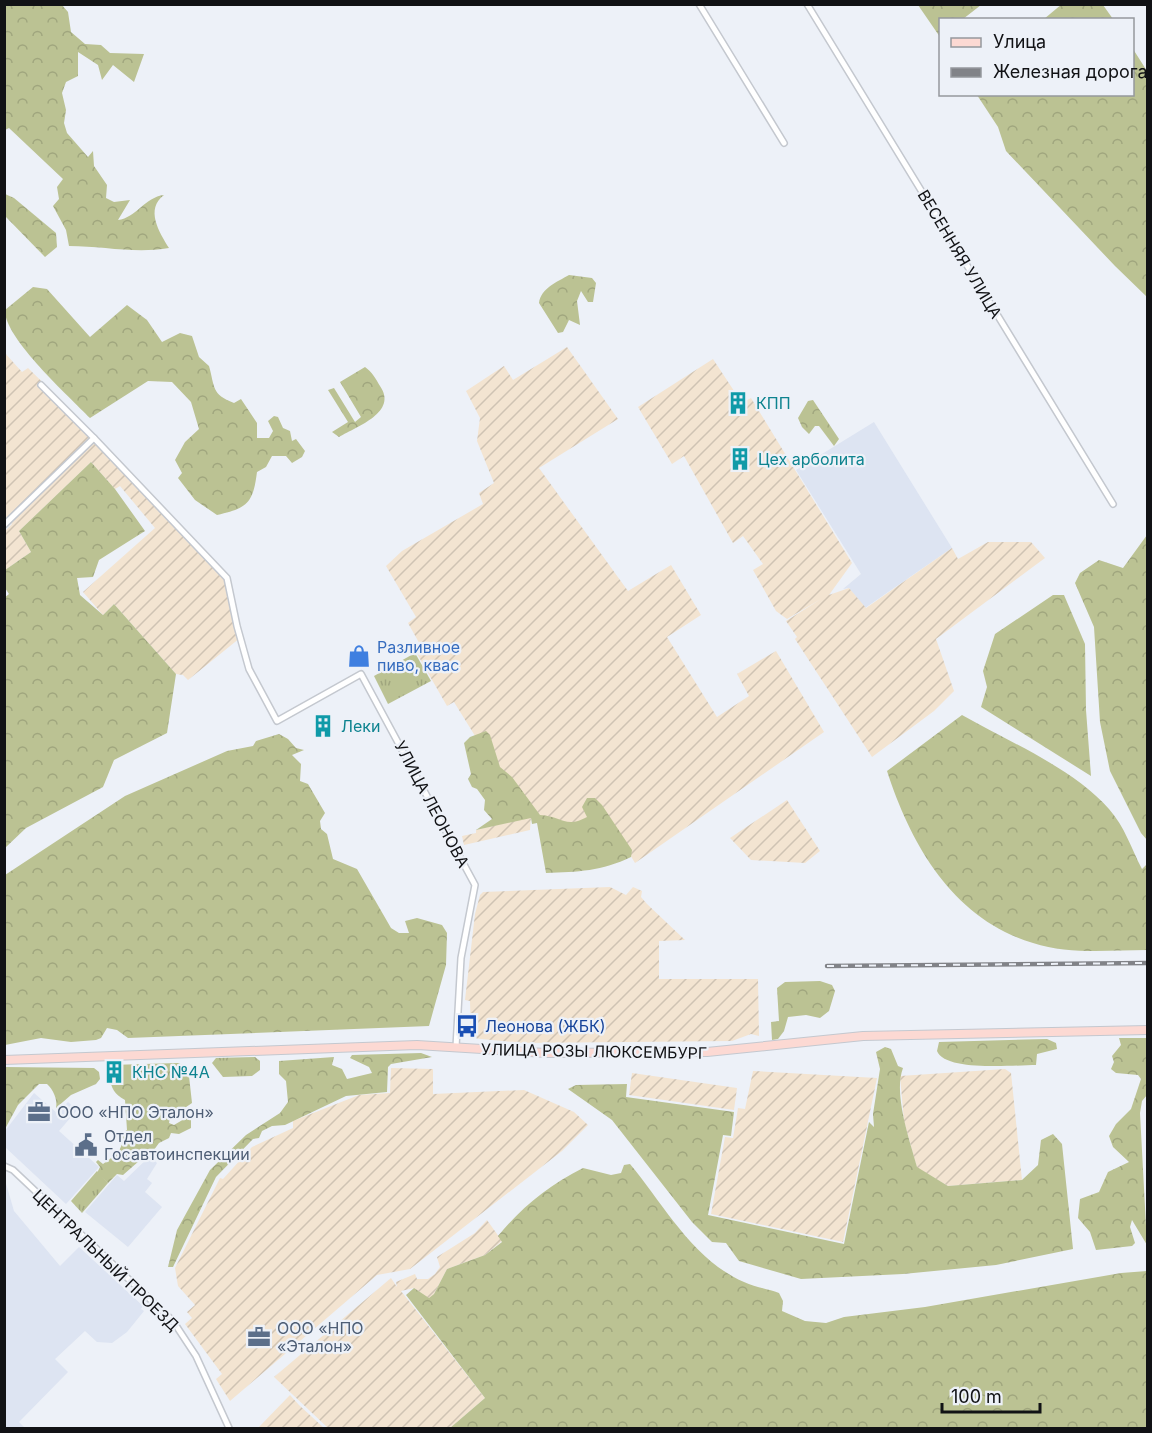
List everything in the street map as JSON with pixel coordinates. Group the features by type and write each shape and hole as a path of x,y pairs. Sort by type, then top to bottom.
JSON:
{"street":[{"path":"699,4 784,143"},
{"name":"ВЕСЕННЯЯ УЛИЦА","path":"807,4 1113,504"},
{"path":"4,525 94,438 41,385"},
{"name":"УЛИЦА ЛЕОНОВА","path":"94,438 227,578 249,669 277,721 361,674 454,842 475,885 461,958 456,1047"},
{"name":"УЛИЦА РОЗЫ ЛЮКСЕМБУРГ","path":"4,1060 417,1045 546,1053 684,1053 746,1050 815,1039 862,1036 1148,1030"},
{"name":"ЦЕНТРАЛЬНЫЙ ПРОЕЗД","path":"4,1166 13,1170 172,1321 192,1349 229,1428"}],"shaded area":[{"path":"567,347 618,419 539,468 628,591 671,565 701,615 667,637 717,717 749,696 737,674 776,651 824,732 635,863 629,853 551,827 531,817 530,830 464,845 462,836 476,833 476,830 526,818 454,702 447,706 416,652 422,648 408,623 416,617 386,566 402,551 483,504 479,493 494,483 477,441 480,418 466,391 504,366 513,380"},
{"path":"4,352 22,372 28,368 72,411 227,578 240,638 188,680 183,675 176,674 114,604 103,615 83,592 155,528 120,486 115,489 91,462 19,531 31,552 5,570 5,531 12,524 10,522 5,525"},
{"path":"713,359 742,403 751,398 852,563 829,595 849,588 866,608 952,548 958,559 988,542 1031,542 1045,558 936,639 954,691 934,711 872,757 795,639 797,637 786,621 821,599 787,619 776,611 753,570 763,564 743,536 733,543 684,456 672,464 638,407"},
{"path":"874,422 952,548 865,608 849,588 843,589 861,574 796,470"},
{"path":"787,800 820,851 805,863 751,860 730,838"},
{"path":"610,887 626,895 633,887 642,891 641,897 647,904 685,940 659,941 659,979 758,979 759,1036 751,1034 732,1041 524,1043 471,1038 470,1001 465,1000 475,914 480,895 483,892"},
{"path":"391,1068 433,1069 433,1094 524,1090 574,1112 588,1125 562,1151 410,1269 377,1275 230,1401 216,1379 222,1374 185,1324 192,1318 187,1312 195,1305 178,1286 175,1268 220,1178 223,1179 252,1147 293,1128 293,1121 359,1095 390,1093"},
{"path":"1005,1069 1011,1073 1022,1180 948,1186 917,1168 904,1121 900,1076"},
{"path":"753,1071 877,1078 843,1242 711,1214 725,1137 733,1138 738,1108 745,1109"},
{"path":"632,1073 737,1088 734,1110 629,1095"},
{"path":"34,1093 57,1113 68,1102 77,1110 59,1131 99,1167 66,1204 5,1147 5,1131"},
{"path":"150,1156 157,1163 147,1179 152,1183 145,1192 162,1207 128,1247 85,1212 117,1175 124,1181"},
{"path":"5,1180 14,1211 60,1266 79,1247 143,1306 141,1309 144,1311 127,1332 112,1343 97,1342 85,1331 55,1359 68,1372 19,1422 25,1428 5,1428"},
{"path":"487,1220 502,1241 485,1255 447,1269 429,1299 414,1288 401,1291 485,1398 450,1428 328,1428 274,1377 391,1278 397,1287 396,1282 415,1274 417,1279 428,1279 435,1274 440,1267 437,1257 475,1233"},
{"path":"290,1395 299,1405 324,1428 258,1428"}],"green space":[{"path":"5,4 62,5 68,12 71,32 85,44 101,45 110,53 144,54 134,82 113,65 102,80 98,65 78,52 78,76 66,82 62,93 66,110 64,123 67,133 88,157 93,151 94,166 107,185 106,198 114,202 130,200 118,220 130,216 151,199 164,195 155,207 155,214 158,228 169,248 131,250 69,246 66,230 53,206 59,199 57,187 63,179 9,128 5,130"},
{"path":"1062,4 1103,5 1112,18 1045,18"},
{"path":"918,5 981,5 964,18 939,18 939,36"},
{"path":"1134,51 1147,71 1147,297 1006,151 998,127 978,96 1134,96"},
{"path":"5,194 14,198 56,233 57,247 45,257 5,216"},
{"path":"569,275 592,278 596,283 593,302 588,302 581,291 577,301 580,325 569,320 563,332 558,333 539,303 546,289"},
{"path":"33,287 47,289 90,337 127,305 147,320 162,342 180,333 192,336 199,357 209,366 215,389 221,396 234,403 241,399 257,423 257,438 269,438 273,431 268,421 274,416 278,417 283,428 290,431 292,441 296,439 305,451 302,457 292,463 286,456 272,456 266,467 257,472 253,491 247,503 236,510 217,515 195,500 178,478 182,473 175,460 185,442 199,429 191,402 172,382 148,381 90,418 26,351 8,322 5,310"},
{"path":"365,367 380,386 384,395 384,403 373,417 339,437 332,432 348,422 328,390 334,388 355,422 361,417 340,382"},
{"path":"813,400 839,439 834,446 819,426 815,426 809,434 802,427 798,418 808,401"},
{"path":"91,462 115,489 145,531 99,560 93,577 77,578 80,595 103,615 114,604 176,674 167,733 114,760 103,787 26,828 5,848 4,598 9,594 5,588 5,570 31,552 19,531"},
{"path":"1147,535 1147,840 1141,833 1110,771 1100,722 1094,627 1075,583 1080,573 1099,560 1123,568"},
{"path":"1053,595 1064,595 1085,644 1086,710 1091,776 981,707 987,687 983,671 995,634"},
{"path":"415,653 431,681 388,704 374,676"},
{"path":"962,715 1059,768 1094,794 1115,816 1142,869 1147,864 1147,950 1076,950 1033,943 1005,932 980,916 958,898 939,876 909,826 887,771"},
{"path":"486,731 490,735 500,767 512,777 540,815 568,822 580,820 587,817 582,807 587,798 595,798 632,850 631,857 590,870 546,873 537,823 532,824 531,818 476,830 492,819 484,810 485,800 477,789 472,787 468,779 471,774 464,743 470,737"},
{"path":"279,734 288,739 296,748 304,750 292,755 301,764 300,781 308,784 325,813 320,821 321,829 327,834 333,859 357,869 391,928 399,933 409,933 405,921 417,918 442,925 447,933 446,965 429,1026 128,1038 117,1030 107,1028 101,1038 96,1040 71,1042 41,1038 5,1045 5,875 125,796 227,751 253,746 256,741"},
{"path":"820,981 832,985 835,991 829,1011 820,1018 806,1015 788,1017 784,1031 778,1039 772,1040 771,1022 779,1021 777,988 785,982"},
{"path":"1119,1038 1147,1038 1147,1095 1142,1101 1140,1113 1147,1245 1132,1220 1130,1227 1135,1243 1132,1246 1096,1250 1090,1232 1078,1218 1080,1199 1099,1192 1108,1172 1129,1162 1113,1147 1109,1136 1116,1124 1131,1109 1141,1079 1138,1075 1116,1073 1111,1069 1114,1062 1112,1056 1121,1045"},
{"path":"1047,1039 1056,1043 1057,1049 1037,1054 1036,1065 967,1065 943,1058 937,1051 939,1042"},
{"path":"885,1047 891,1049 898,1066 903,1068 900,1079 901,1104 917,1167 948,1186 1022,1180 1038,1165 1041,1140 1053,1134 1062,1144 1073,1249 996,1265 903,1274 801,1279 739,1261 726,1243 712,1242 692,1222 612,1120 568,1089 576,1085 627,1084 626,1097 734,1112 731,1136 723,1135 708,1215 844,1244 869,1122 874,1127 873,1114 880,1069 876,1052"},
{"path":"421,1053 432,1057 391,1064 388,1067 387,1092 346,1096 285,1125 272,1126 262,1131 259,1138 253,1139 216,1177 173,1267 168,1267 177,1230 210,1170 246,1135 280,1113 288,1102 286,1081 279,1074 279,1061 334,1057 332,1065 342,1069 347,1079 372,1073 369,1067 350,1058 352,1055"},
{"path":"255,1057 260,1061 260,1070 252,1076 223,1077 212,1063 216,1058"},
{"path":"178,1063 188,1067 192,1103 170,1118 169,1123 174,1125 191,1115 191,1128 179,1134 171,1133 169,1138 159,1143 151,1154 147,1154 123,1175 117,1174 108,1183 97,1173 100,1167 96,1162 98,1160 103,1164 118,1153 124,1140 121,1134 127,1130 125,1100 114,1091 109,1077 117,1074 117,1069 111,1068 110,1065"},
{"path":"5,1067 94,1068 99,1072 100,1079 96,1084 71,1095 56,1108 56,1098 51,1089 47,1084 39,1084 18,1105 5,1129"},
{"path":"630,1164 694,1246 709,1260 744,1282 779,1293 783,1301 782,1311 805,1321 826,1323 844,1317 925,1307 1121,1273 1147,1271 1147,1428 450,1428 485,1398 406,1295 414,1288 429,1298 434,1294 447,1269 485,1255 502,1242 498,1236 526,1206 547,1189 583,1168 611,1175 621,1173 624,1165"},
{"path":"97,1171 108,1183 82,1213 71,1201"}],"railway":[{"path":"827,966 1148,963"}],"place":[{"name":"КПП","path":"738,403"},
{"name":"Цех арболита","path":"740,459"},
{"name":"Разливное пиво, квас","path":"359,656"},
{"name":"Леки","path":"323,726"},
{"name":"Леонова (ЖБК)","path":"467,1026"},
{"name":"КНС №4А","path":"114,1072"},
{"name":"ООО «НПО Эталон»","path":"39,1112"},
{"name":"Отдел Госавтоинспекции","path":"86,1145"},
{"name":"ООО «НПО «Эталон»","path":"259,1337"}]}
